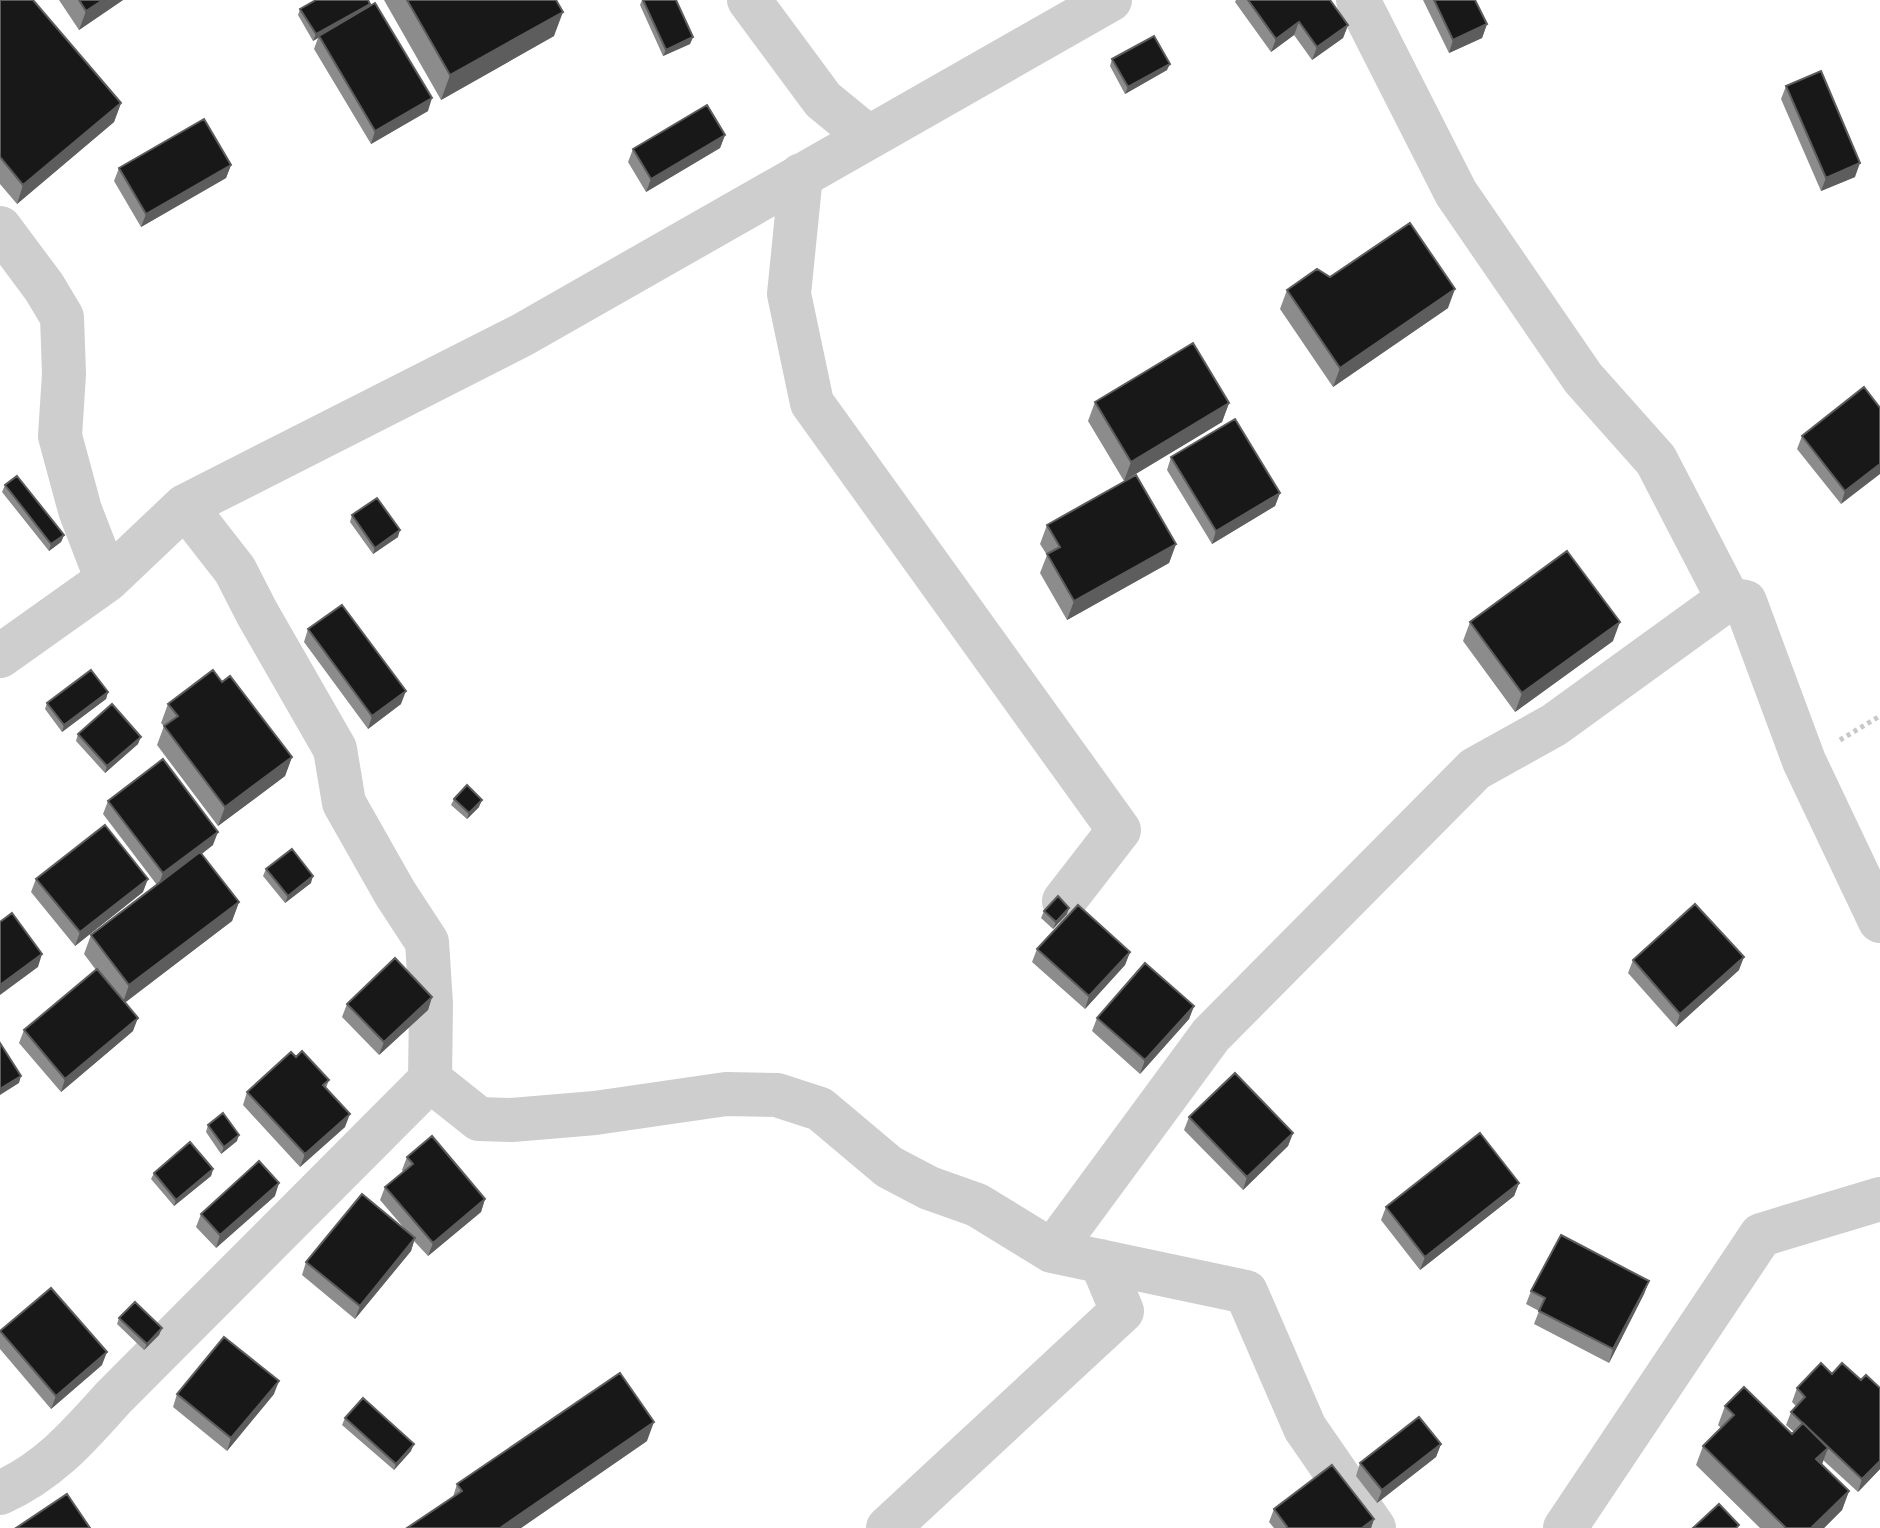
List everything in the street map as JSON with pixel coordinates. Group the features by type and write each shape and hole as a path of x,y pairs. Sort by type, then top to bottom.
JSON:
{"street":[{"path":"749,0 823,100 867,136"},
{"path":"0,656 107,580 185,506 522,335 1110,0"},
{"path":"1358,0 1456,193 1583,378 1656,460 1728,599"},
{"path":"801,175 789,294 812,403 1119,830 1064,901"},
{"path":"0,228 62,317 64,374 60,436 80,510 107,580"},
{"path":"0,1493 22,1483 67,1450 113,1398 430,1080 431,1004 427,942 344,803 335,749 235,570 185,506"},
{"path":"1052,1251 1211,1035 1475,769 1554,725 1728,599 1745,602 1804,761 1880,921"},
{"path":"430,1080 479,1119 512,1120 595,1113 726,1094 777,1095 820,1109 889,1167 929,1188 977,1205 1052,1251 1246,1292 1305,1428 1374,1528"},
{"path":"1565,1528 1761,1235 1880,1199"},
{"path":"888,1528 1122,1311 1101,1261"}],"building":[{"path":"0,0 33,0 121,103 23,185 0,157"},
{"path":"79,0 103,0 86,11"},
{"path":"316,0 368,0 370,4 316,34 300,9"},
{"path":"407,0 556,0 563,12 450,75"},
{"path":"643,0 676,0 693,37 666,50"},
{"path":"1248,0 1330,0 1348,25 1317,47 1299,22 1276,39"},
{"path":"1434,0 1475,0 1487,24 1453,40"},
{"path":"375,3 432,98 375,131 319,36"},
{"path":"1154,36 1170,64 1128,87 1112,59"},
{"path":"1821,71 1860,163 1826,178 1786,86"},
{"path":"707,105 725,135 651,179 633,149"},
{"path":"204,119 231,165 146,214 119,168"},
{"path":"1410,223 1455,289 1340,368 1287,290 1317,269 1330,277"},
{"path":"1193,343 1229,403 1131,462 1095,402"},
{"path":"1864,387 1880,408 1880,464 1845,491 1802,436"},
{"path":"1235,419 1280,493 1216,531 1171,457"},
{"path":"1136,475 1176,544 1074,601 1047,554 1060,547 1047,525"},
{"path":"17,476 64,535 51,544 5,485"},
{"path":"377,498 400,530 375,548 352,515"},
{"path":"1567,551 1620,622 1522,693 1470,622"},
{"path":"342,605 406,691 372,716 308,629"},
{"path":"91,670 108,692 64,725 47,703"},
{"path":"213,670 222,682 230,676 292,757 225,807 164,726 178,716 168,704"},
{"path":"112,704 141,737 107,766 78,734"},
{"path":"163,759 218,832 163,873 108,801"},
{"path":"467,785 482,800 469,813 454,799"},
{"path":"105,825 148,879 80,932 36,879"},
{"path":"292,849 313,876 288,896 266,869"},
{"path":"200,852 239,902 129,985 91,935"},
{"path":"1058,896 1069,908 1056,922 1044,911"},
{"path":"1695,904 1744,957 1680,1014 1633,960"},
{"path":"1078,905 1130,952 1089,996 1037,949"},
{"path":"12,913 42,954 0,985 0,922"},
{"path":"395,958 432,997 384,1042 347,1004"},
{"path":"1145,963 1194,1006 1145,1060 1097,1018"},
{"path":"97,969 138,1018 65,1079 24,1030"},
{"path":"0,1043 21,1076 0,1089"},
{"path":"302,1051 329,1080 323,1085 350,1114 305,1154 247,1092 291,1052 296,1057"},
{"path":"1235,1073 1293,1133 1247,1177 1189,1117"},
{"path":"223,1113 239,1135 224,1147 208,1125"},
{"path":"1480,1133 1519,1183 1425,1257 1386,1207"},
{"path":"432,1136 485,1199 433,1243 385,1187 413,1164 407,1157"},
{"path":"190,1142 213,1169 176,1200 154,1173"},
{"path":"259,1161 279,1183 220,1235 201,1214"},
{"path":"362,1194 415,1238 360,1306 306,1262"},
{"path":"1561,1235 1649,1281 1613,1349 1539,1311 1545,1298 1531,1291"},
{"path":"51,1288 107,1352 56,1396 0,1331"},
{"path":"135,1302 162,1328 147,1344 119,1318"},
{"path":"224,1337 279,1381 231,1438 177,1394"},
{"path":"1821,1363 1832,1374 1842,1363 1861,1380 1866,1375 1880,1388 1880,1461 1862,1479 1791,1412 1805,1397 1797,1388"},
{"path":"620,1373 654,1422 500,1528 407,1528 462,1491 457,1484"},
{"path":"1744,1387 1792,1434 1803,1423 1828,1448 1816,1459 1849,1491 1811,1528 1786,1528 1703,1446 1734,1415 1725,1406"},
{"path":"363,1398 414,1444 396,1464 345,1418"},
{"path":"1419,1417 1441,1444 1382,1490 1360,1463"},
{"path":"1332,1465 1374,1519 1362,1528 1288,1528 1274,1509"},
{"path":"67,1494 90,1528 16,1528"},
{"path":"1719,1504 1739,1525 1736,1528 1693,1528"}]}
